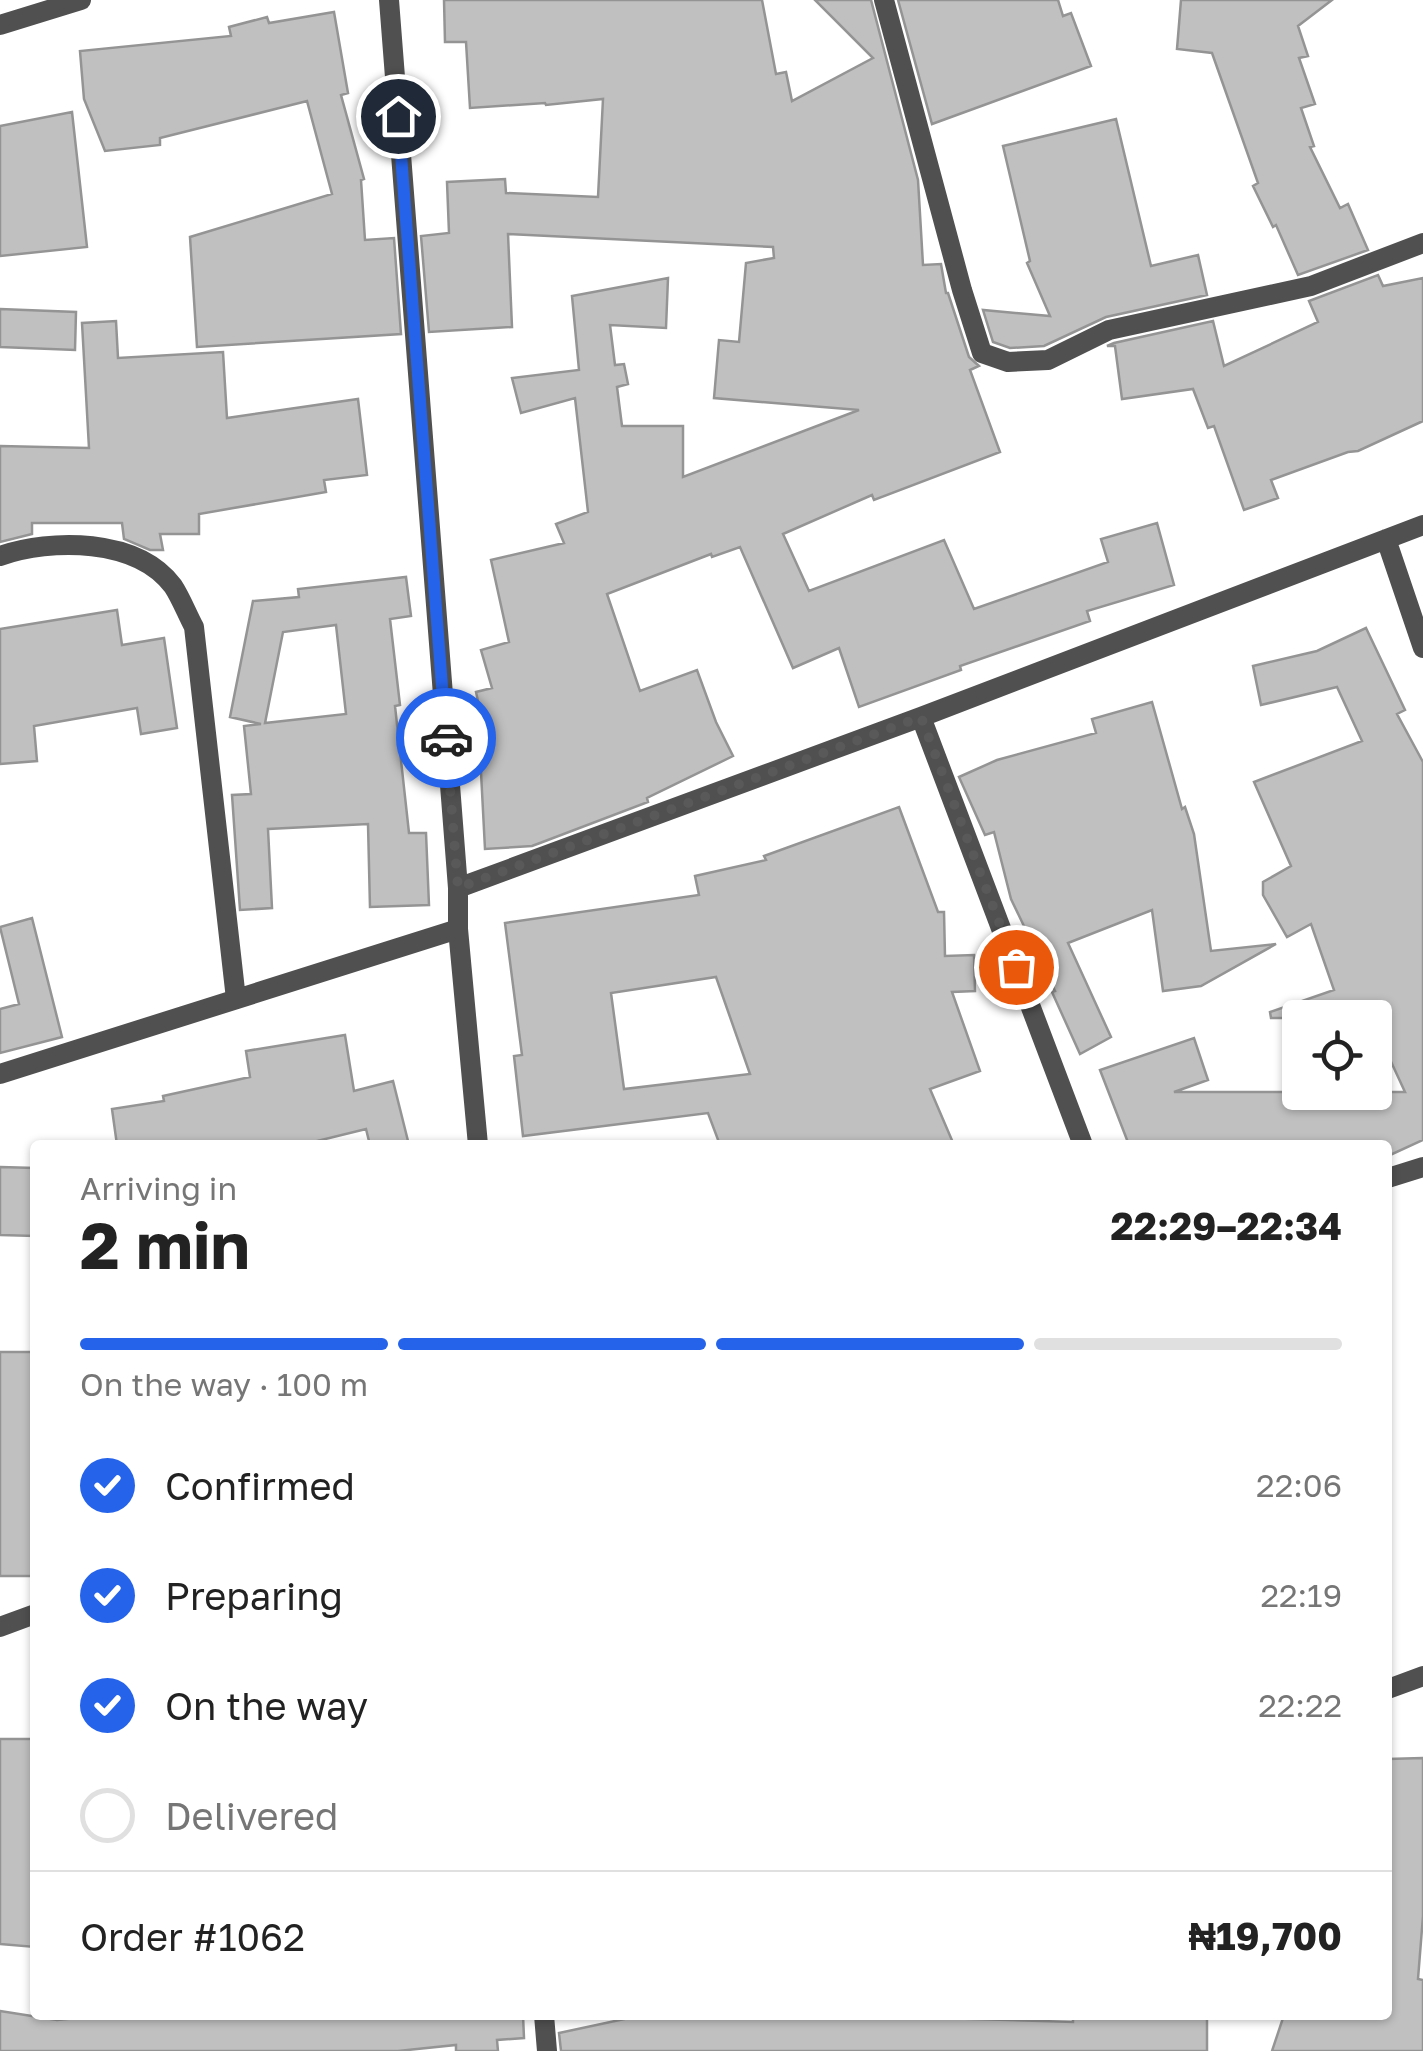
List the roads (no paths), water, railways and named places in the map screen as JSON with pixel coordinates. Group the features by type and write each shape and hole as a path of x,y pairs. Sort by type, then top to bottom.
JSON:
{"street":[{"path":"0,25 81,0"},
{"path":"388,0 478,1140"},
{"path":"884,0 982,353 1008,362 1048,360 1108,330 1311,286 1423,242"},
{"path":"458,888 1423,525"},
{"path":"1386,539 1423,648"},
{"path":"0,556 22,548 97,544 146,562 172,584 194,627 236,999"},
{"path":"921,717 1081,1140"},
{"path":"0,1074 458,928"},
{"path":"1392,1177 1423,1167"},
{"path":"0,1627 30,1616"},
{"path":"1392,1688 1423,1676"},
{"path":"544,2020 547,2051"}]}
